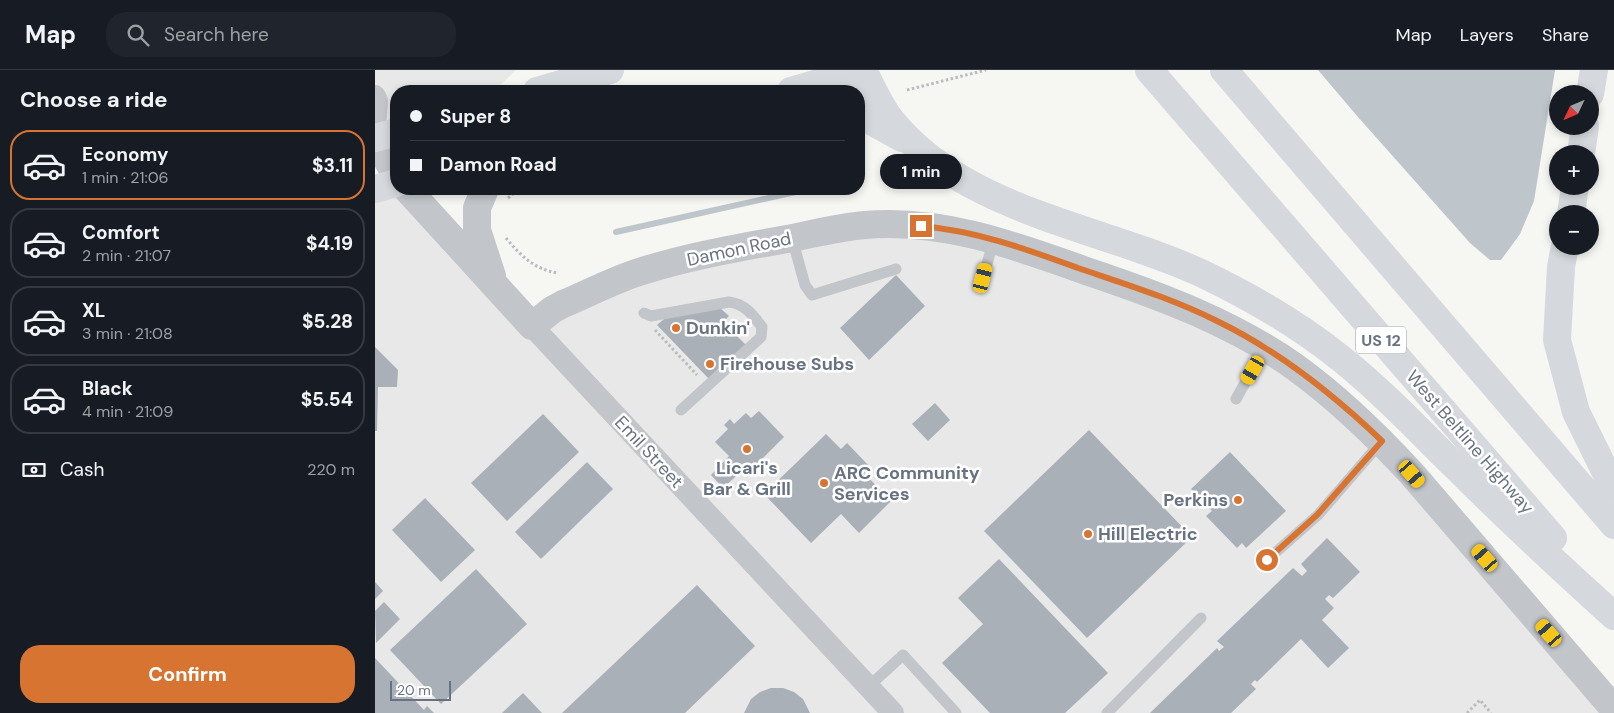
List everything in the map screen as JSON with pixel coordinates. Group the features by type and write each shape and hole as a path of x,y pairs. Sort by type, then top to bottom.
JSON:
{"main road":[{"path":"558,85 609,70"},
{"path":"812,85 863,70 891,120 927,155"},
{"name":"West Beltline Highway","path":"1149,70 1614,610"},
{"path":"1224,70 1614,525"},
{"path":"1592,85 1594,70"},
{"path":"865,119 888,129 949,172 982,191 1018,206 1166,258 1242,294 1302,330 1359,374 1614,616"},
{"path":"375,139 390,134"},
{"path":"375,188 390,184"},
{"path":"1563,255 1557,340 1576,412 1614,489"}],"street":[{"path":"375,96 377,100 375,128"},
{"path":"375,139 390,165"},
{"name":"Emil Street","path":"413,195 532,326 893,713"},
{"path":"494,196 477,208 477,230 495,284"},
{"name":"Damon Road","path":"532,326 563,304 635,274 703,255 865,225 908,225 959,230 994,239 1126,285 1216,320 1265,347 1319,385 1351,412 1382,441 1412,474 1614,709"}],"lane":[{"path":"792,238 805,285 812,294 897,269"},
{"path":"983,278 994,239"},
{"path":"644,313 651,316 729,302 745,307 762,327 761,337 681,410"},
{"path":"1236,399 1265,347"},
{"path":"1267,560 1317,515 1382,441"},
{"path":"1107,713 1201,618"},
{"path":"868,687 903,655 956,713"}],"path":[{"path":"907,90 986,70"},
{"path":"504,236 515,249 537,267 549,272 558,273"},
{"path":"653,328 707,386"},
{"path":"1467,713 1480,700 1491,713"}],"shaded area":[{"path":"375,70 516,70 500,85 390,85 390,134 375,138"},
{"path":"1318,70 1555,70 1553,85 1549,85 1549,107 1534,201 1520,234 1501,260 1490,260 1470,243"},
{"path":"390,185 390,195 407,195 532,326 635,274 908,225 1135,288 1319,385 1614,713 375,713 375,189"}],"building":[{"path":"896,275 925,306 869,360 840,328"},
{"path":"720,308 729,316 723,322 746,345 709,379 657,325 664,319"},
{"path":"375,347 398,370 397,387 378,387 377,431 375,431"},
{"path":"935,403 950,420 928,441 912,424"},
{"name":"Licari's Bar & Grill","path":"759,411 784,437 755,466 749,465 723,488 711,475 729,456 715,442 728,429 724,425 730,419 734,424 746,413 751,418"},
{"path":"543,414 579,452 507,521 471,483"},
{"name":"Hill Electric","path":"1089,430 1192,537 1087,638 984,531"},
{"name":"ARC Community Services","path":"826,434 841,449 847,443 870,467 864,473 891,501 859,533 841,514 811,543 764,494"},
{"name":"Perkins","path":"1230,452 1286,511 1246,548 1242,543 1237,548 1206,516 1212,511 1191,489"},
{"path":"587,462 613,489 541,559 515,532"},
{"path":"425,498 475,550 441,582 392,530"},
{"path":"1327,538 1360,572 1333,598 1329,595 1325,599 1334,608 1322,620 1349,648 1328,668 1301,639 1257,682 1255,680 1251,684 1256,689 1231,713 1150,713 1217,648 1219,651 1224,647 1217,641 1293,568 1302,576 1307,571 1301,564"},
{"path":"999,559 1108,673 1065,713 990,713 942,663 983,624 958,598"},
{"path":"476,569 527,624 441,704 390,650"},
{"path":"375,582 383,591 375,599"},
{"path":"697,585 755,646 685,713 562,713"},
{"path":"384,602 400,619 376,643 375,611"},
{"path":"375,658 424,710 427,706 434,713 375,713"},
{"path":"771,688 783,688 794,692 803,699 810,713 744,713 751,699 760,692"},
{"path":"523,693 542,713 502,713"}],"waterway":[{"path":"616,232 782,195"}],"place":[{"name":"Dunkin'","path":"676,328"},
{"name":"Firehouse Subs","path":"710,364"},
{"name":"Licari's Bar & Grill","path":"747,449"},
{"name":"ARC Community Services","path":"824,483"},
{"name":"Perkins","path":"1238,500"},
{"name":"Hill Electric","path":"1088,534"}],"route":[{"path":"921,226 959,230 994,239 1135,288 1216,320 1265,347 1293,366 1341,403 1382,441 1323,510 1267,560"}]}
